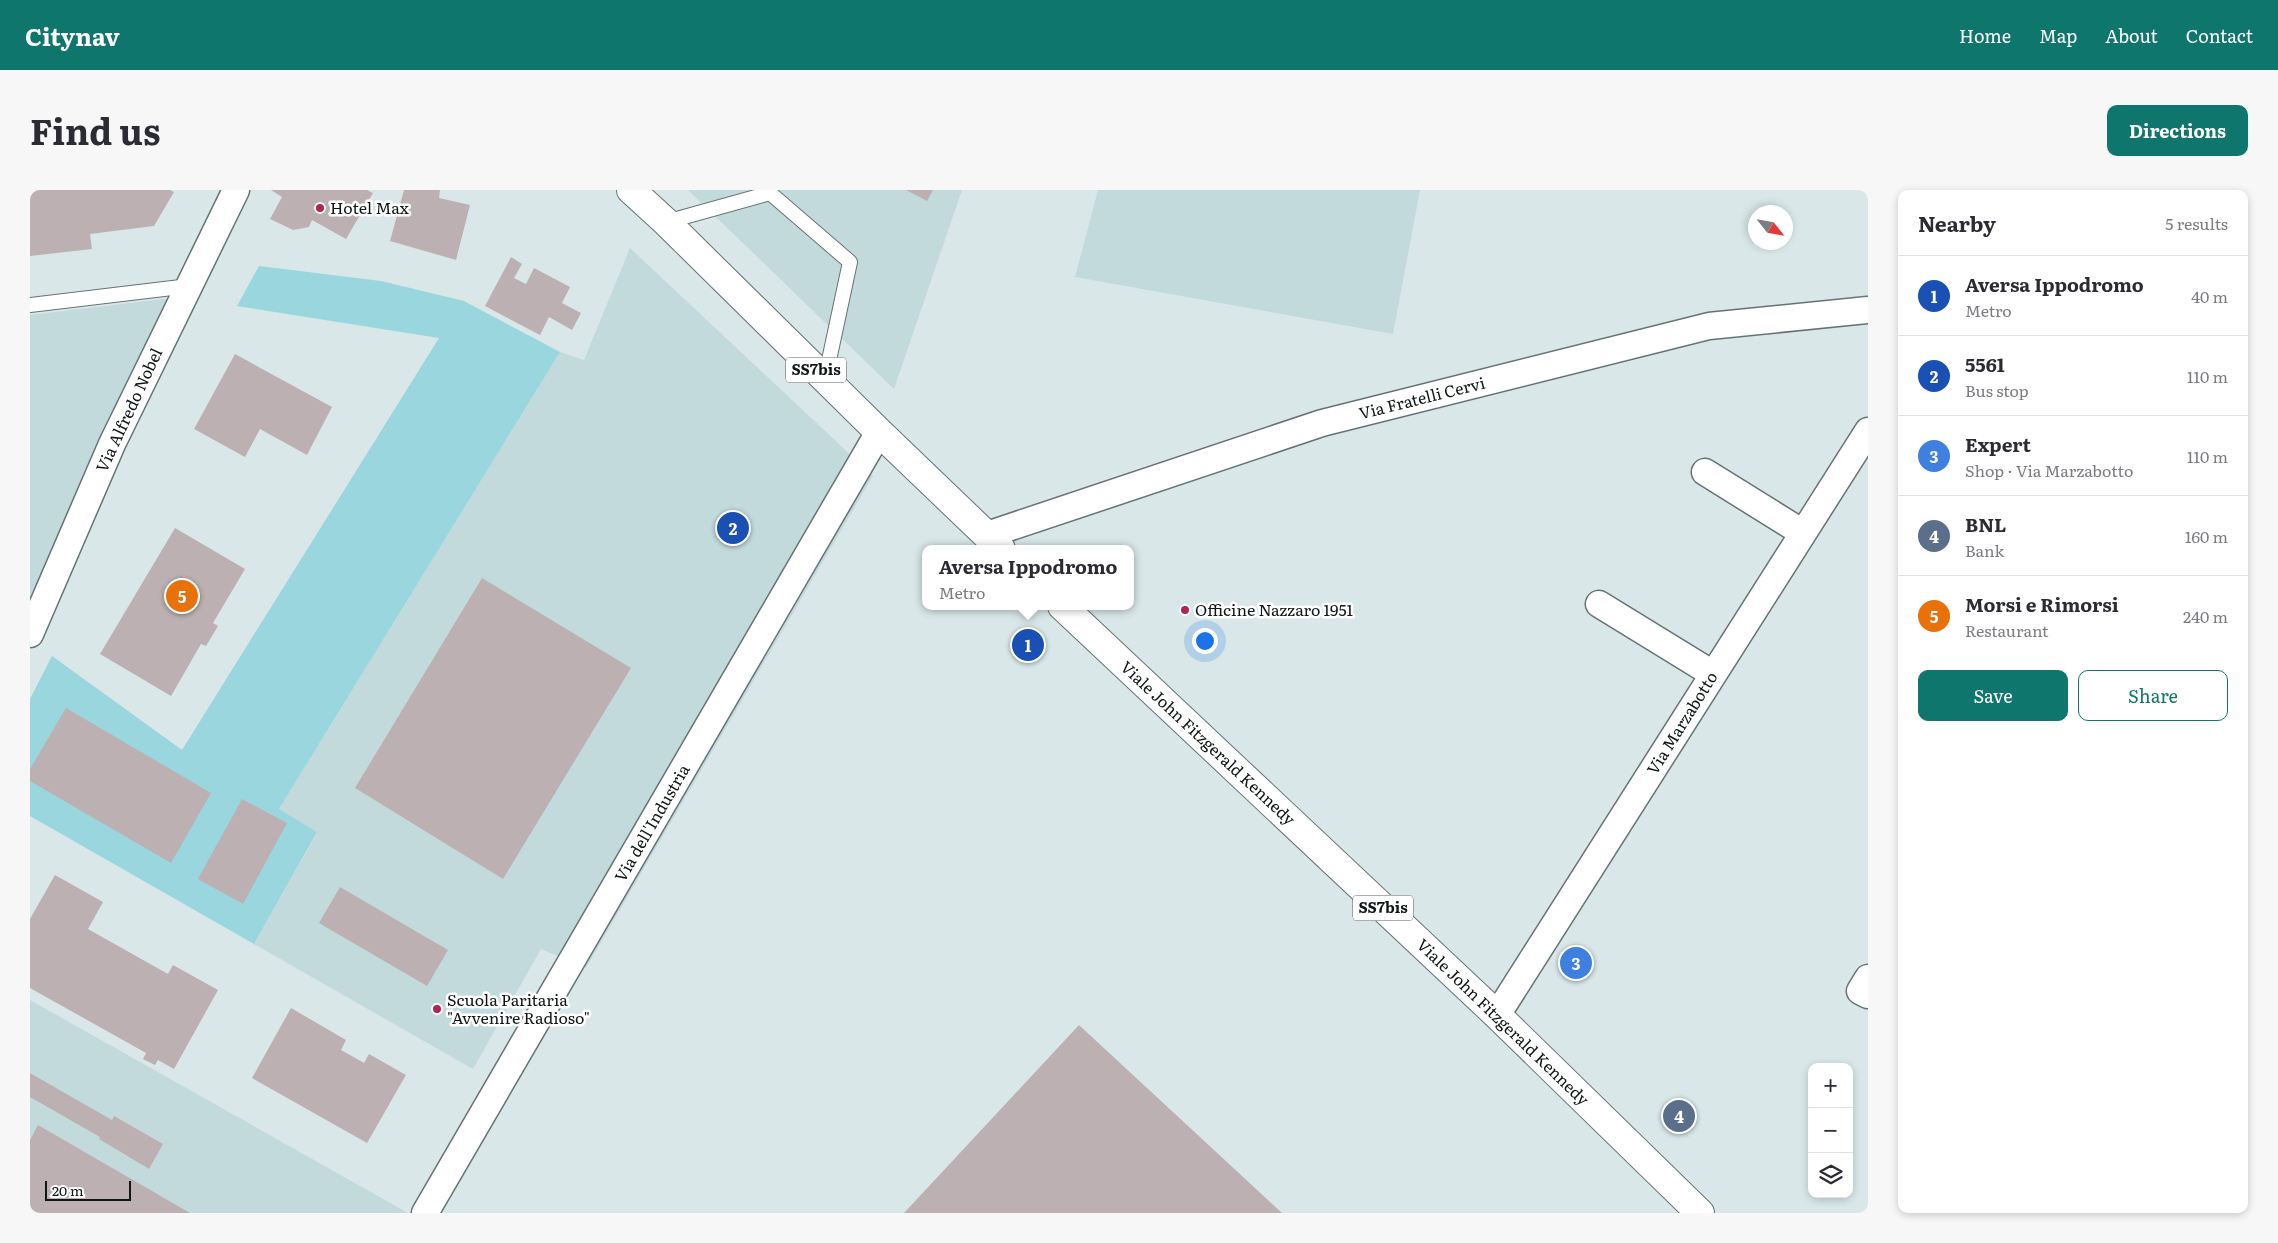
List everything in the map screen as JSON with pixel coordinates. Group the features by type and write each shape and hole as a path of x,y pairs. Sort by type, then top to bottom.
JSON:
{"main road":[{"name":"SS7bis","path":"631,190 994,542"},
{"name":"Viale John Fitzgerald Kennedy","path":"1066,610 1497,1015 1700,1213"}],"street":[{"name":"Via Alfredo Nobel","path":"30,634 112,444 236,190"},
{"name":"Via Fratelli Cervi","path":"994,542 1332,421 1709,326 1868,310"},
{"name":"Via Marzabotto","path":"1497,1015 1868,431"},
{"name":"Via dell'Industria","path":"425,1213 879,432"},
{"path":"1705,472 1803,533"},
{"path":"1599,604 1713,674"},
{"path":"1868,978 1860,991 1868,995"}],"lane":[{"path":"666,222 770,193 850,262 825,379"},
{"path":"30,305 189,286"}],"shaded area":[{"path":"688,190 962,190 894,389"},
{"path":"1098,190 1420,190 1393,334 1075,277"},
{"path":"630,248 873,476 586,968 541,949 473,1069 254,944 317,833 279,809 560,352 584,360"},
{"path":"259,266 381,281 464,301 560,352 279,809 317,832 254,944 30,816 30,699 52,656 182,750 439,338 237,306"},
{"path":"172,298 30,609 30,315"},
{"path":"30,1000 408,1213 30,1213"}],"building":[{"path":"30,190 170,190 174,192 154,226 90,234 92,249 30,256"},
{"name":"Hotel Max","path":"271,190 367,190 373,193 346,239 312,220 309,227 293,230 270,219 282,197"},
{"path":"404,190 440,190 439,198 470,205 456,260 390,241"},
{"path":"906,190 933,190 927,201"},
{"path":"511,257 522,264 514,278 526,284 534,268 570,287 562,303 581,313 572,330 549,317 540,335 485,306"},
{"path":"235,354 332,407 307,455 260,429 245,457 194,429"},
{"path":"175,528 245,569 213,623 218,626 206,646 201,644 171,696 100,654"},
{"path":"482,578 631,668 503,879 355,788"},
{"path":"66,708 211,793 171,863 30,781 30,769"},
{"path":"242,799 287,823 243,904 198,879"},
{"path":"55,875 103,902 88,929 168,974 173,965 218,990 174,1069 158,1060 155,1065 143,1059 146,1053 30,988 30,919"},
{"path":"340,887 448,950 427,986 319,923"},
{"path":"291,1008 346,1040 341,1050 364,1063 369,1054 406,1075 367,1143 252,1078"},
{"path":"1079,1025 1282,1213 904,1213"},
{"path":"30,1073 112,1120 114,1116 163,1144 149,1169 99,1139 100,1137 30,1097"},
{"path":"38,1125 190,1213 30,1213 30,1140"}],"place":[{"name":"Hotel Max","path":"320,208"},
{"name":"5561","path":"733,528"},
{"name":"Morsi e Rimorsi","path":"182,596"},
{"name":"Officine Nazzaro 1951","path":"1185,610"},
{"name":"Aversa Ippodromo","path":"1028,645"},
{"name":"Expert","path":"1576,963"},
{"name":"Scuola Paritaria \"Avvenire Radioso\"","path":"437,1009"},
{"name":"BNL","path":"1679,1116"}]}
